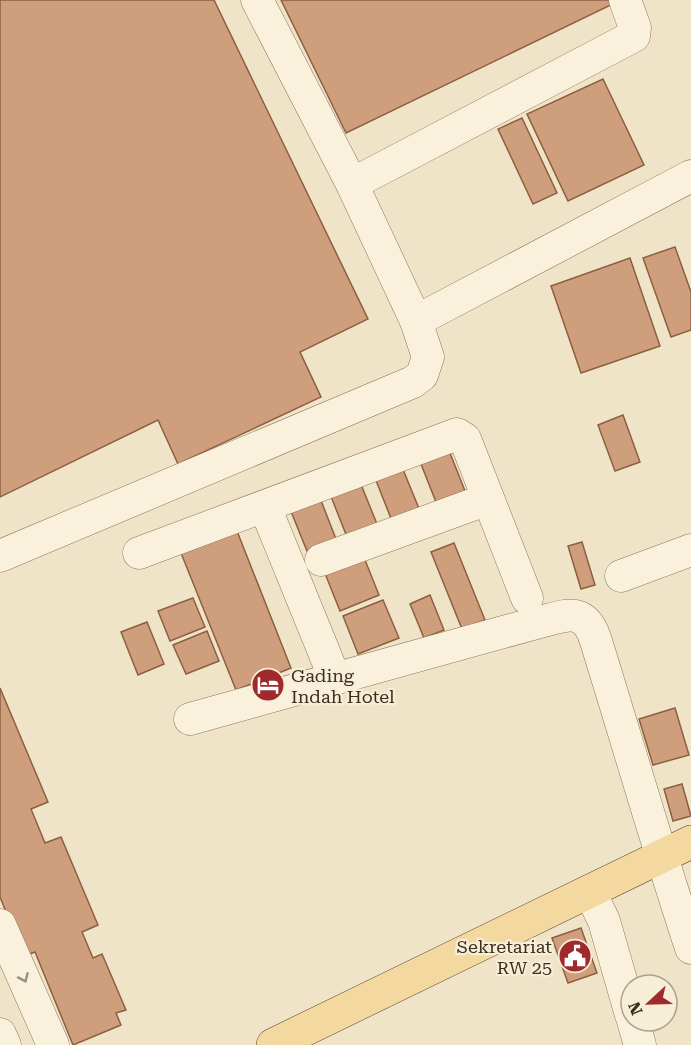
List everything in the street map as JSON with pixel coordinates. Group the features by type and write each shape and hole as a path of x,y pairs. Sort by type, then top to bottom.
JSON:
{"main road":[{"path":"273,1045 691,842"}],"street":[{"path":"0,556 413,382 422,375 428,357 416,321 352,184 257,0"},
{"path":"352,184 634,36 635,28 625,0"},
{"path":"416,321 691,176"},
{"path":"139,553 457,434 465,439 527,598"},
{"path":"321,560 488,499"},
{"path":"265,507 335,679"},
{"path":"621,576 691,550"},
{"path":"190,719 536,623 570,615 583,617 592,629 595,638 661,857 684,895 691,948"},
{"path":"590,892 604,921 619,973"},
{"path":"0,925 53,1045"},
{"path":"0,1034 5,1045"}],"building":[{"path":"0,0 214,0 368,319 300,352 321,397 178,464 158,420 0,497"},
{"path":"281,0 616,0 617,2 346,133"},
{"path":"603,79 644,165 568,201 527,114"},
{"path":"522,118 557,193 533,204 498,129"},
{"path":"675,247 691,292 691,330 671,337 643,258"},
{"path":"630,258 660,346 581,373 551,286"},
{"path":"623,415 640,462 615,471 598,425"},
{"path":"448,448 465,491 436,502 419,459"},
{"path":"402,467 420,511 392,521 375,478"},
{"path":"360,482 377,524 347,537 330,494"},
{"path":"320,498 336,539 307,551 290,509"},
{"path":"237,531 291,668 236,690 181,553"},
{"path":"582,542 595,585 581,589 568,546"},
{"path":"454,543 485,620 462,629 431,552"},
{"path":"363,555 379,595 340,611 324,571"},
{"path":"430,595 444,630 424,638 410,604"},
{"path":"193,598 205,627 170,641 158,611"},
{"path":"383,600 399,638 358,654 343,616"},
{"path":"147,622 164,664 138,675 121,632"},
{"path":"207,631 219,661 186,674 173,645"},
{"path":"0,688 48,802 31,809 45,843 61,837 98,925 82,932 93,958 102,954 126,1010 116,1013 121,1025 73,1045 35,952 24,956 0,897"},
{"path":"675,708 689,755 653,765 639,719"},
{"path":"682,784 691,816 673,821 664,789"},
{"name":"Sekretariat RW 25","path":"581,928 597,973 568,983 552,938"}],"place":[{"name":"Gading Indah Hotel","path":"268,685"},
{"name":"Sekretariat RW 25","path":"575,956"}]}
